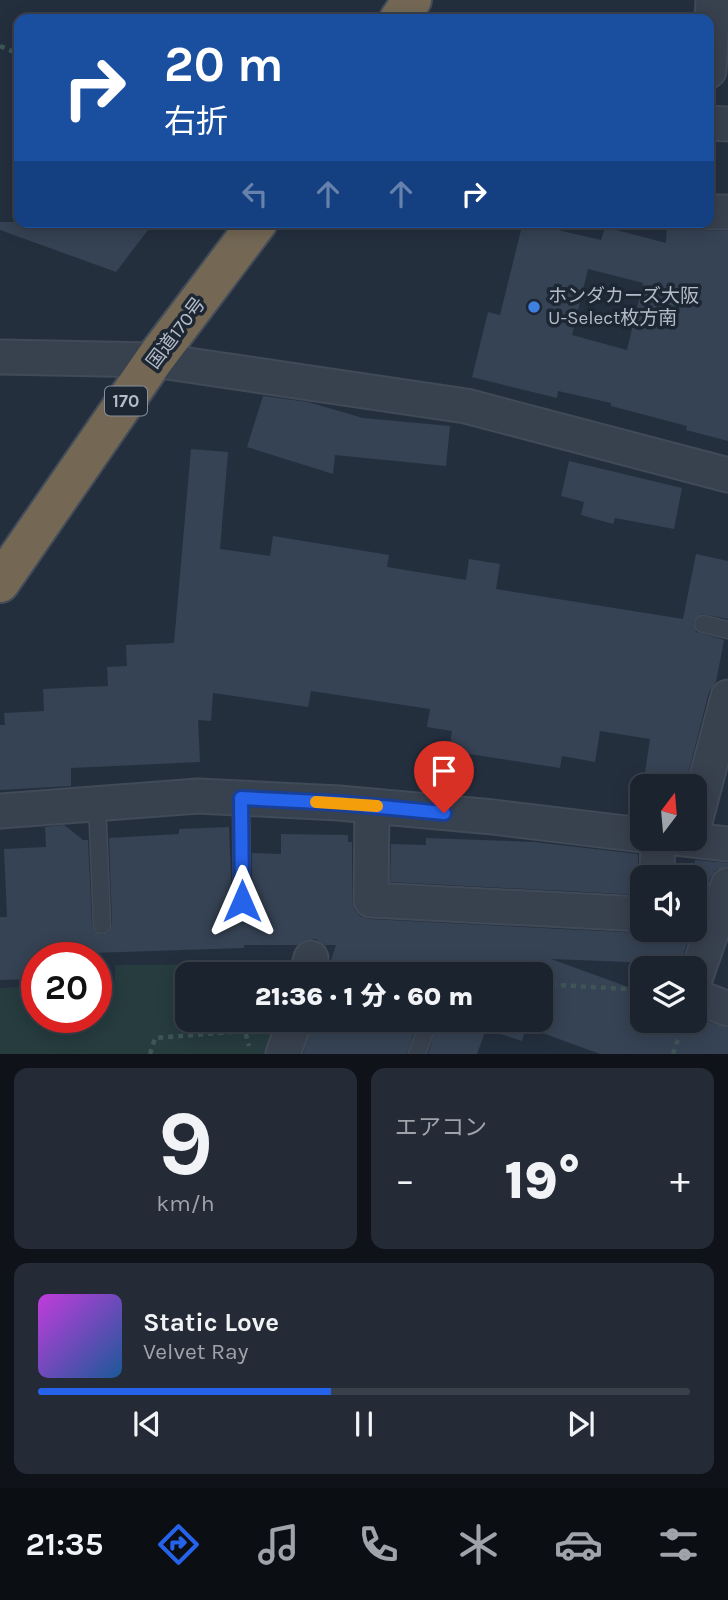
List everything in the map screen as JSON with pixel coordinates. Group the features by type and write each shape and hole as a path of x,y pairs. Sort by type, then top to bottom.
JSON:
{"highway":[{"name":"国道170号","path":"0,583 154,360 253,228"}],"street":[{"path":"0,357 154,360 466,406 728,475"},
{"path":"702,774 728,697"},
{"path":"0,811 198,796 372,806 630,834"},
{"path":"372,806 371,900 630,914"},
{"path":"707,840 728,844"},
{"path":"703,956 728,885"},
{"path":"707,1001 728,1009"},
{"path":"283,1054 291,1032"}],"lane":[{"path":"704,624 728,630"},
{"path":"241,798 242,901"},
{"path":"97,802 102,925"},
{"path":"417,1054 425,1032"}],"path":[{"path":"553,985 630,989"},
{"path":"150,1054 155,1038 245,1031 252,1054"},
{"path":"673,1054 680,1033"}],"green space":[{"path":"115,965 175,965 175,1032 275,1032 269,1054 0,1054 0,988 21,987 21,1033 112,1033 112,982 115,982"}],"building":[{"path":"0,222 14,222 14,228 149,228 116,272 0,230"},
{"path":"522,228 549,228 601,240 605,228 609,228 666,243 667,228 728,231 728,441 686,430 687,426 611,406 611,403 558,391 557,398 472,377 488,312 500,315","holes":["588,269 643,283 627,350 572,335"]},
{"path":"263,396 308,402 363,418 450,426 446,466 335,455 333,474 247,447"},
{"path":"191,449 228,452 220,549 270,556 273,536 389,555 387,567 466,580 469,559 500,564 496,589 683,619 696,554 728,561 728,619 701,614 693,622 696,632 724,640 716,682 709,692 688,774 645,774 650,739 600,731 595,762 562,756 560,768 449,751 452,731 427,727 430,709 311,691 308,707 213,693 211,721 198,720 200,762 71,768 71,786 0,790 0,725 5,725 4,713 44,711 43,689 108,686 107,667 127,666 126,645 174,643"},
{"path":"569,461 682,488 674,529 615,518 613,524 581,515 584,502 561,496"},
{"path":"64,825 83,840 88,840 92,925 94,931 102,935 108,933 112,925 109,838 179,834 179,829 229,827 232,902 236,910 248,910 252,902 252,853 281,854 281,834 348,835 348,842 352,842 354,909 360,916 369,919 630,932 630,942 688,942 683,956 630,956 630,962 551,959 630,988 630,1033 707,1033 707,1021 728,1028 728,1054 600,1054 540,1032 553,1032 553,962 330,962 336,945 325,945 316,939 297,945 244,945 244,948 112,952 112,942 21,942 21,979 0,980 0,917 7,917 4,849 46,847 45,827"},
{"path":"426,838 534,842 638,854 638,865 630,865 630,894 390,882 391,844 426,845"},
{"path":"695,860 728,863 728,866 716,870 707,887 707,865 695,865"},
{"path":"310,1032 414,1032 407,1054 303,1054"},
{"path":"435,1032 485,1032 477,1054 428,1054"},
{"path":"494,1032 525,1032 522,1041"}],"slow traffic":[{"path":"316,802 377,806"}],"place":[{"name":"ホンダカーズ大阪 U-Select枚方南","path":"534,307"}],"route":[{"path":"242,901 241,798 339,803 444,813"}]}
